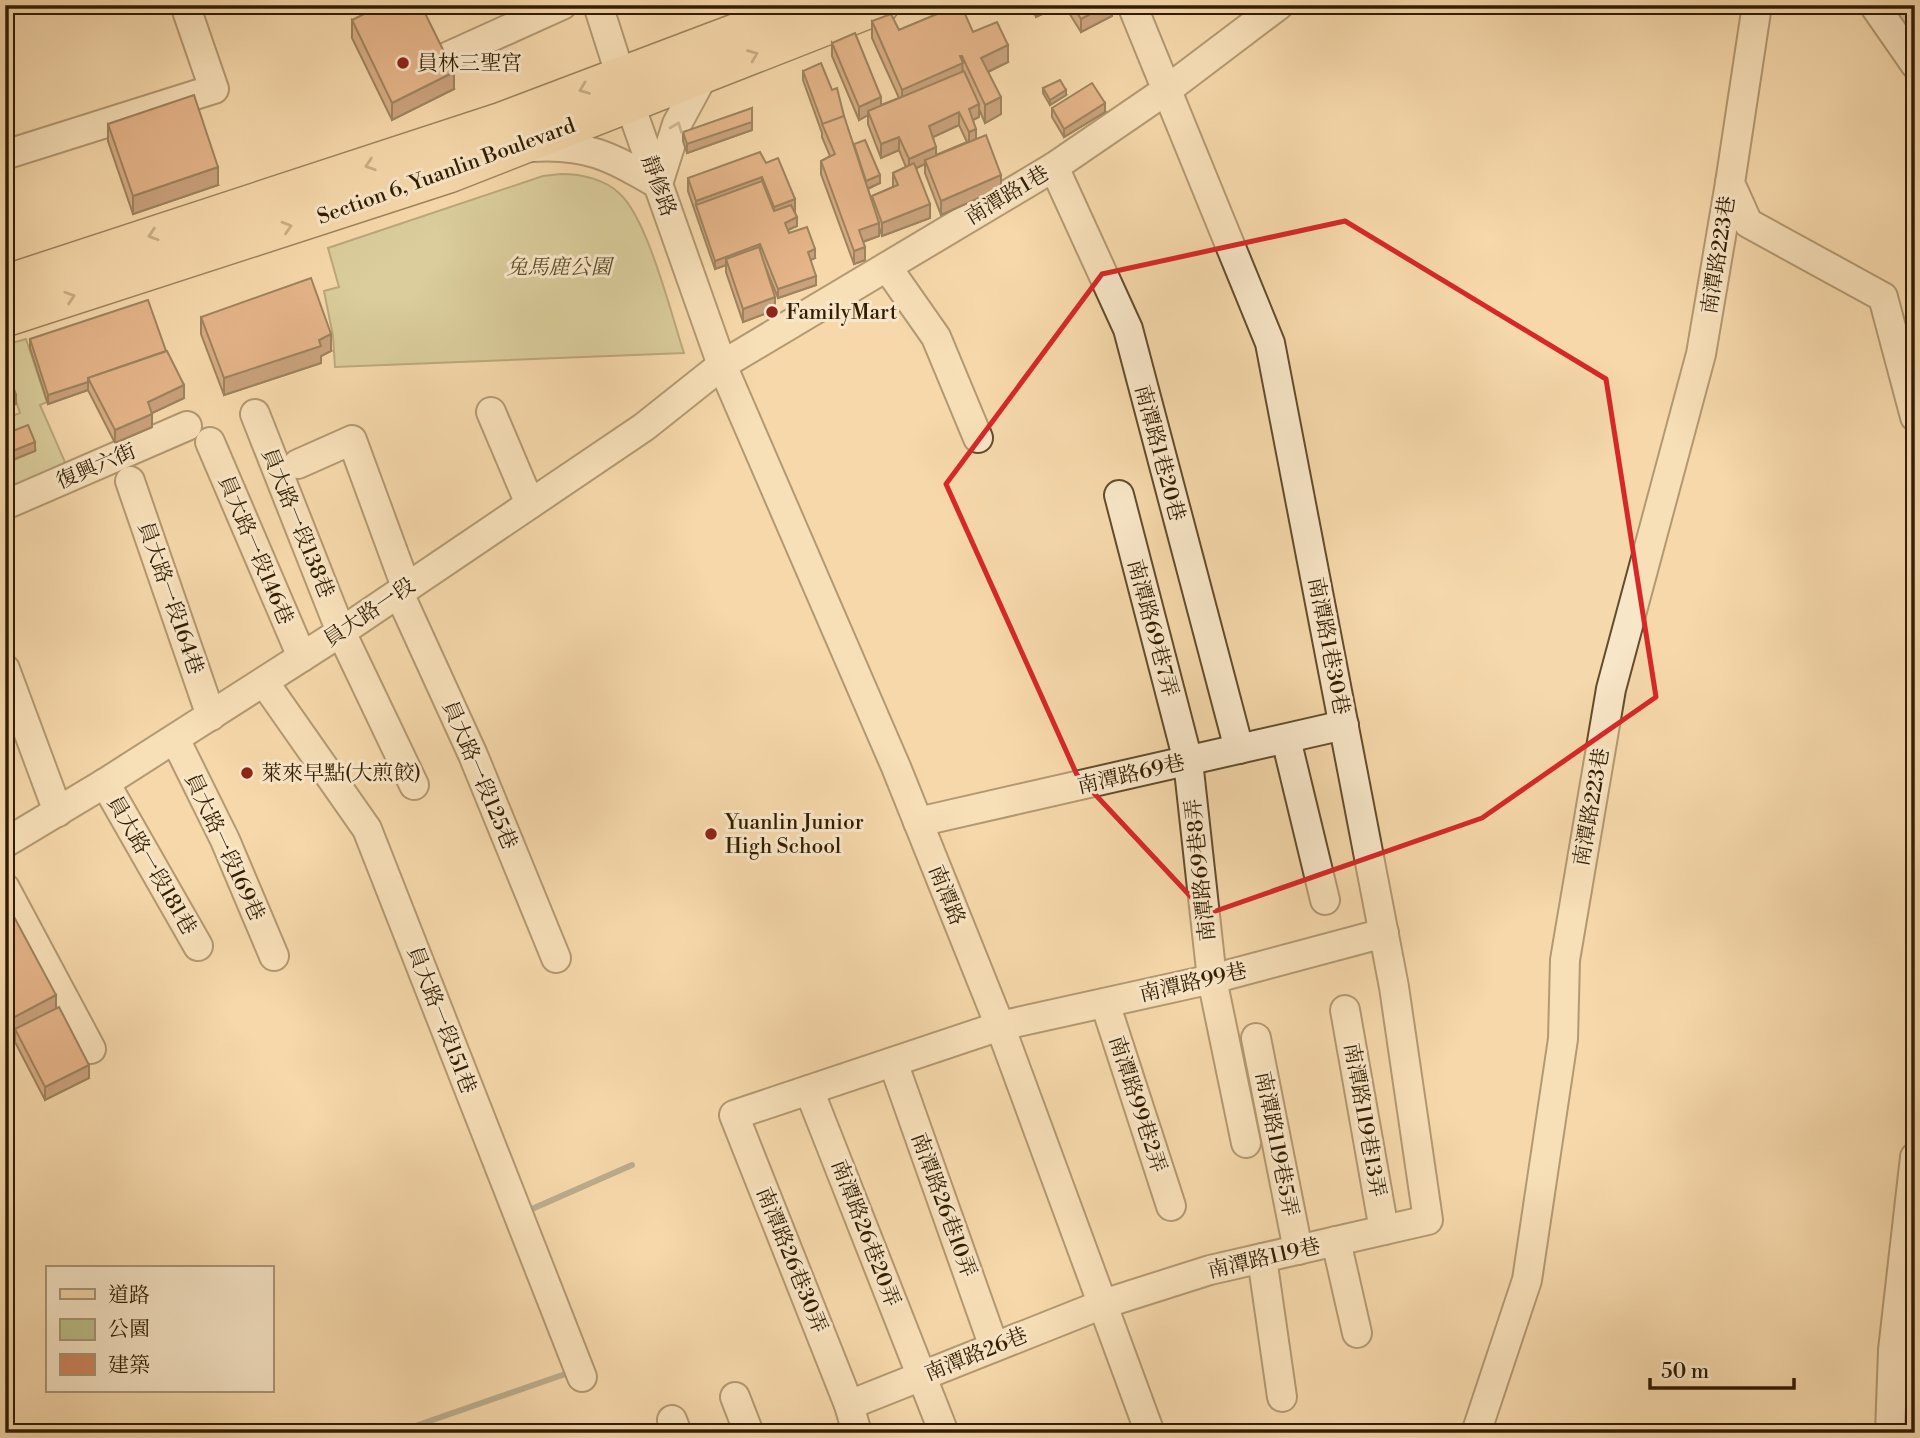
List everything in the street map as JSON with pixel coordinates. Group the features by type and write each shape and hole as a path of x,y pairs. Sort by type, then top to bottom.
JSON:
{"main road":[{"name":"Section 6, Yuanlin Boulevard","path":"5,318 380,198 516,148 624,89 809,5"},
{"name":"Section 6, Yuanlin Boulevard","path":"5,284 502,121 624,89 704,75 880,5"}],"street":[{"path":"11,153 214,89 185,5"},
{"path":"438,61 562,5"},
{"name":"靜修路","path":"598,5 624,89 722,365"},
{"name":"南潭路1巷30巷","path":"1132,5 1270,343 1394,988 1428,1220"},
{"name":"南潭路1巷","path":"722,365 1054,167 1168,89 1279,5"},
{"name":"南潭路223巷","path":"1476,1433 1527,1280 1563,1039 1565,960 1611,689 1701,354 1758,5"},
{"path":"1874,5 1915,64"},
{"path":"516,148 554,145 582,148 613,158 659,184 677,124 704,75"},
{"name":"南潭路1巷20巷","path":"1054,167 1128,329 1239,749"},
{"path":"1730,183 1748,223 1884,297 1915,417"},
{"path":"887,267 936,337 978,438"},
{"name":"員大路一段","path":"5,843 105,783 341,632 644,427 722,365"},
{"name":"南潭路","path":"722,365 918,822 1000,1026 1150,1433"},
{"path":"491,412 530,504"},
{"name":"員大路一段138巷","path":"255,414 341,632 414,785"},
{"name":"復興六街","path":"5,505 198,434"},
{"name":"員大路一段146巷","path":"198,434 302,657"},
{"name":"員大路一段125巷","path":"298,464 352,440 403,590 556,958"},
{"name":"員大路一段164巷","path":"130,481 211,716"},
{"name":"南潭路69巷7弄","path":"1119,495 1188,761"},
{"path":"5,669 12,713 58,812"},
{"name":"員大路一段151巷","path":"264,682 367,830 582,1377"},
{"name":"南潭路69巷","path":"918,822 1344,725"},
{"name":"員大路一段169巷","path":"175,739 225,840 274,956"},
{"path":"1286,739 1325,900"},
{"name":"南潭路69巷8弄","path":"1188,761 1212,979 1246,1143"},
{"name":"員大路一段181巷","path":"105,783 198,946"},
{"path":"5,888 91,1049"},
{"name":"南潭路99巷","path":"734,1115 1000,1026 1212,979 1384,933"},
{"name":"南潭路99巷2弄","path":"1105,1003 1171,1206"},
{"name":"南潭路119巷13弄","path":"1345,1010 1384,1230"},
{"name":"南潭路119巷5弄","path":"1256,1038 1298,1250"},
{"name":"南潭路26巷10弄","path":"893,1062 995,1347"},
{"name":"南潭路26巷20弄","path":"809,1090 944,1433"},
{"name":"南潭路26巷30弄","path":"734,1115 849,1405 857,1433"},
{"path":"1890,1433 1893,1350 1915,1157"},
{"name":"南潭路119巷","path":"1103,1304 1210,1270 1428,1220"},
{"path":"1336,1241 1357,1333"},
{"path":"1262,1258 1282,1397"},
{"name":"南潭路26巷","path":"849,1405 1103,1304"},
{"path":"735,1398 749,1433"}],"highlighted area":[{"path":"1345,221 1606,379 1656,697 1482,818 1207,914 1077,775 946,484 1102,274"}],"green space":[{"name":"兔馬鹿公園","path":"543,176 585,176 600,181 620,194 630,207 649,245 684,353 335,367 333,336 324,291 339,287 328,248"},
{"path":"26,339 47,402 40,405 68,469 5,497 5,464 36,450 28,432 5,442 5,419 20,413 5,368 5,345"}],"building":[{"name":"員林三聖宮","path":"382,5 421,5 454,72 392,103 352,20"},
{"path":"961,5 973,32 997,22 1008,45 981,58 1001,97 985,105 962,56 963,63 902,90 872,21 891,14 899,30 942,12 940,9"},
{"path":"1072,5 1107,5 1081,19"},
{"path":"855,33 881,97 859,107 832,43"},
{"path":"821,63 832,90 837,88 844,116 823,125 803,71"},
{"path":"964,71 979,104 969,109 976,129 969,132 959,112 929,126 936,147 909,159 899,137 881,144 868,111"},
{"path":"1060,80 1066,90 1050,100 1043,88"},
{"path":"1092,83 1105,103 1064,129 1052,108"},
{"path":"194,95 218,167 133,196 108,124"},
{"path":"752,108 752,122 687,144 683,132"},
{"path":"844,116 879,223 859,230 865,247 854,251 821,161 835,154 822,124"},
{"path":"986,135 1001,175 941,201 925,160"},
{"path":"865,140 880,175 866,181 854,144"},
{"path":"760,152 766,163 778,158 795,199 774,207 762,177 696,201 688,178"},
{"path":"914,163 930,204 882,223 872,196 898,185 893,173"},
{"path":"762,181 774,211 791,205 797,217 785,223 789,233 807,227 815,249 808,252 816,276 778,289 760,244 715,261 696,205"},
{"path":"759,247 775,297 743,309 726,259"},
{"path":"311,278 331,334 319,340 321,346 224,378 201,317"},
{"path":"148,300 166,351 48,395 30,339"},
{"path":"167,351 184,385 148,402 152,414 115,430 88,378"},
{"path":"5,362 16,395 5,399"},
{"path":"28,425 35,442 5,454 5,434"},
{"path":"5,900 56,995 5,1022"},
{"path":"59,1007 89,1065 45,1087 15,1029"}],"waterway":[{"path":"1905,5 1915,20"},
{"path":"525,1212 632,1165"},
{"path":"395,1433 571,1372"}],"place":[{"name":"員林三聖宮","path":"403,63"},
{"name":"FamilyMart","path":"772,312"},
{"name":"萊來早點(大煎餃)","path":"247,773"},
{"name":"Yuanlin Junior High School","path":"711,834"}]}
